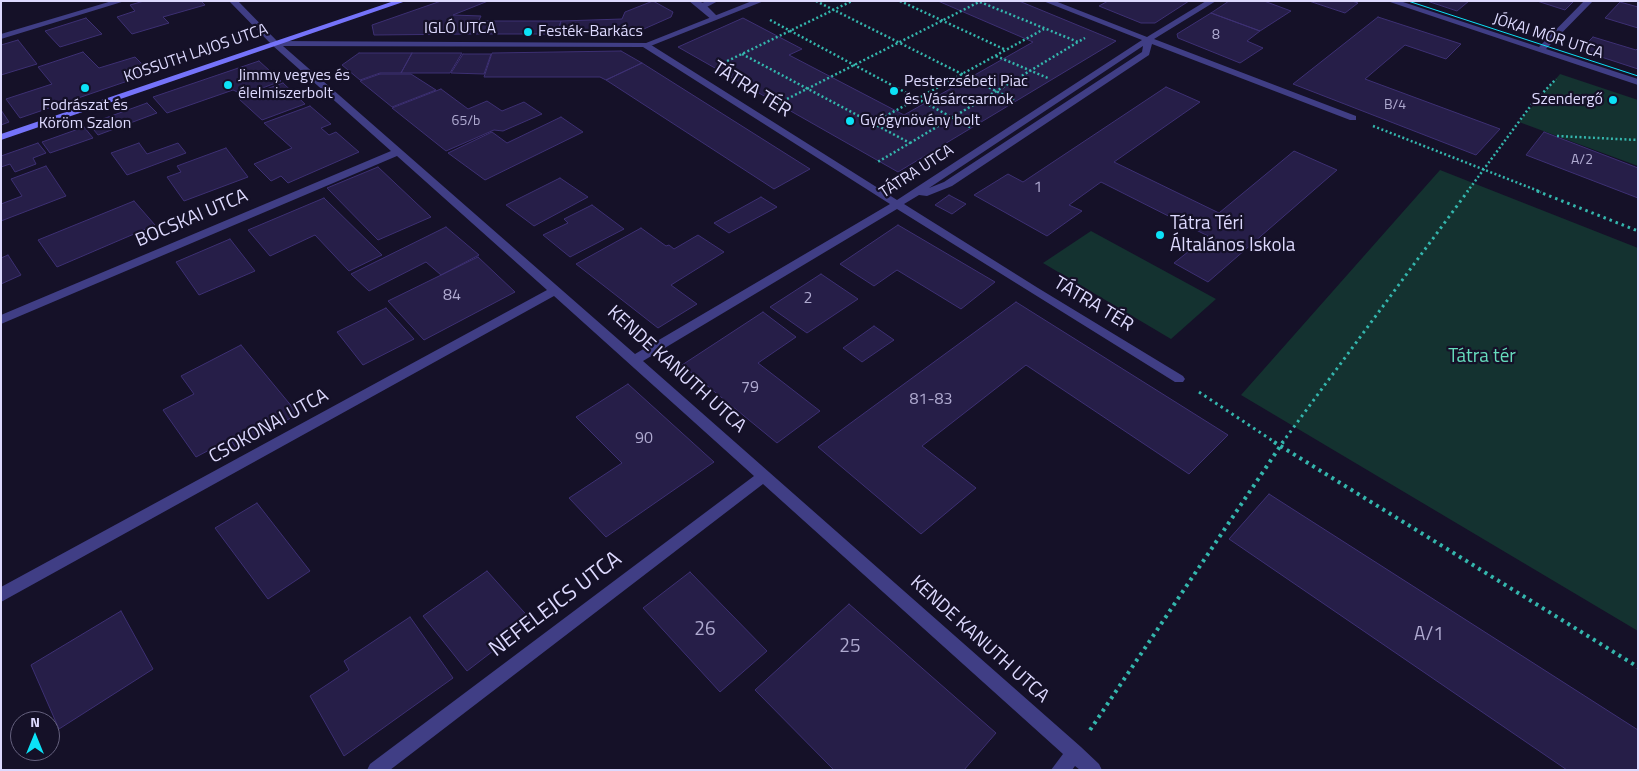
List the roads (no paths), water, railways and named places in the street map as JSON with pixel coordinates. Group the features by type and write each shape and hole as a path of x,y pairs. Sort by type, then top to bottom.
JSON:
{"street":[{"path":"1,37 121,1"},
{"name":"KENDE KANUTH UTCA","path":"233,1 275,43 396,152 634,360 1093,770"},
{"name":"KOSSUTH LAJOS UTCA","path":"1,137 402,1"},
{"path":"693,1 716,18"},
{"path":"702,6 714,1"},
{"path":"1047,1 1353,118"},
{"path":"1149,39 1212,1"},
{"name":"JÓKAI MÓR UTCA","path":"1391,1 1638,82"},
{"path":"1540,50 1589,1"},
{"path":"645,45 759,2"},
{"name":"TÁTRA UTCA","path":"634,360 898,204 948,184 1146,53 1149,39"},
{"name":"IGLÓ UTCA","path":"275,43 645,45"},
{"name":"TÁTRA TÉR","path":"645,45 1034,291 1179,379"},
{"name":"BOCSKAI UTCA","path":"1,320 396,152"},
{"name":"CSOKONAI UTCA","path":"1,595 554,291"},
{"name":"NEFELEJCS UTCA","path":"376,770 764,476"},
{"path":"1060,770 1074,753"}],"tram line":[{"path":"1408,1 1638,76"}],"place":[{"name":"Festék-Barkács","path":"528,32"},
{"name":"Jimmy vegyes és élelmiszerbolt","path":"228,85"},
{"name":"Fodrászat és Köröm Szalon","path":"85,88"},
{"name":"Pesterzsébeti Piac és Vásárcsarnok","path":"894,91"},
{"name":"Szendergő","path":"1613,100"},
{"name":"Gyógynövény bolt","path":"850,121"},
{"name":"Tátra Téri Általános Iskola","path":"1160,235"}],"park label":[{"name":"Tátra tér","path":"1482,357"}]}
